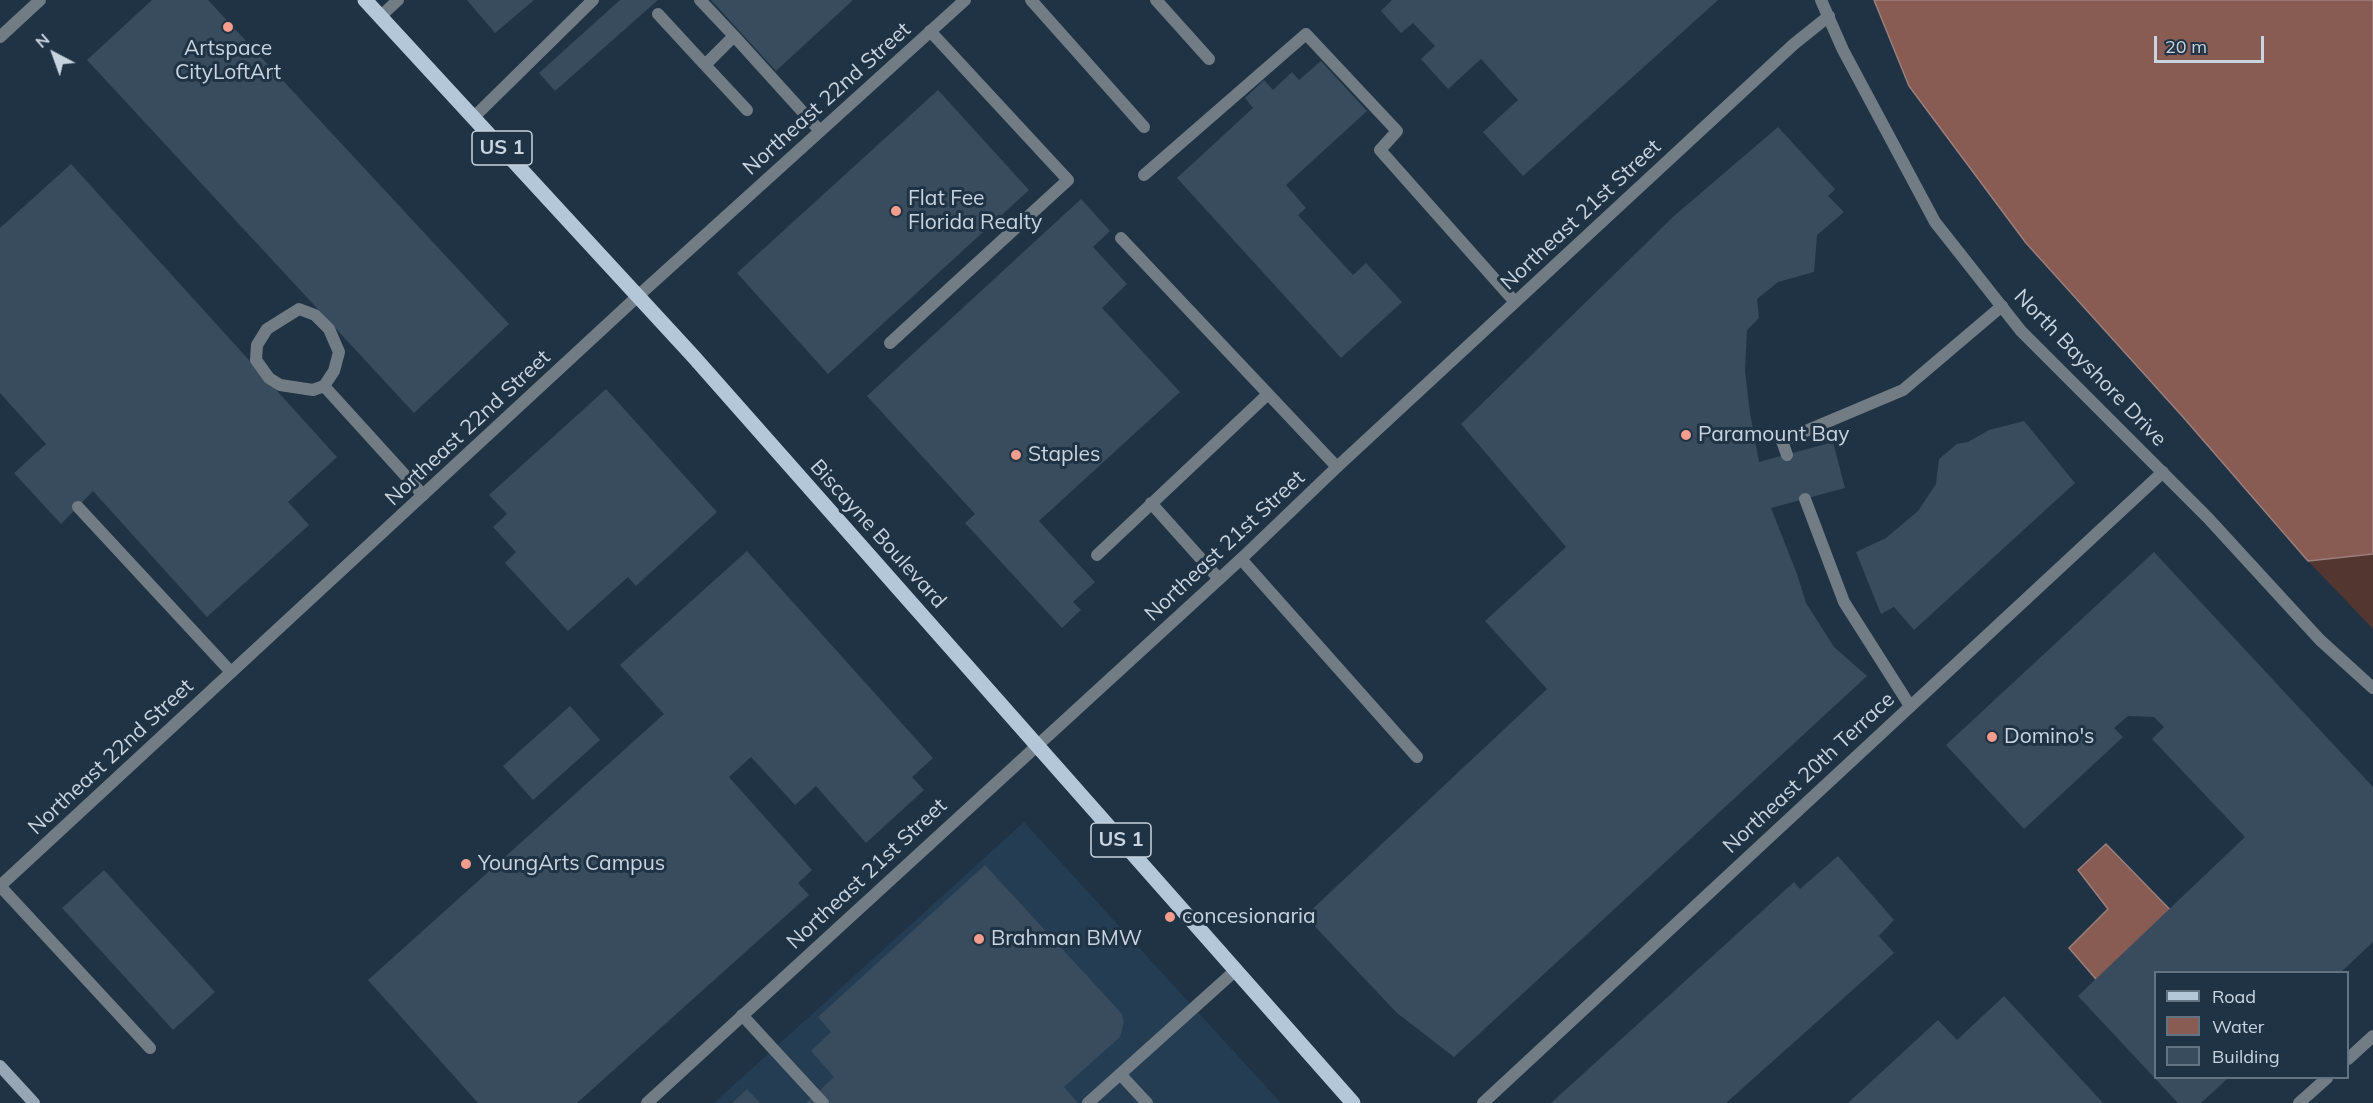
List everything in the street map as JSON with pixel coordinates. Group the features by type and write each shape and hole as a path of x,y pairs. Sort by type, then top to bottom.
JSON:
{"main road":[{"name":"Biscayne Boulevard","path":"365,0 638,296 1353,1103"},
{"path":"0,1066 34,1103"}],"street":[{"path":"0,37 40,0"},
{"path":"381,16 398,0"},
{"path":"474,117 593,0"},
{"path":"700,0 820,131"},
{"name":"Northeast 22nd Street","path":"0,886 638,296 964,0"},
{"path":"1032,0 1144,127"},
{"path":"1156,0 1209,59"},
{"name":"North Bayshore Drive","path":"1821,0 1843,51 1935,222 2021,331 2163,472 2320,640 2373,688"},
{"path":"658,14 747,110"},
{"name":"Northeast 21st Street","path":"646,1103 1241,559 1337,467 1794,44 1829,16"},
{"path":"890,343 1068,180 930,31"},
{"path":"1144,176 1306,34 1398,132 1380,150 1515,302"},
{"path":"705,65 734,36"},
{"path":"1120,238 1337,467"},
{"path":"1787,455 1782,441 1903,390 2002,306"},
{"path":"299,309 315,315 329,329 339,352 334,371 324,386 313,390 280,385 269,378 256,360 257,345 267,329 299,309"},
{"path":"324,386 423,495"},
{"path":"1097,555 1268,394"},
{"name":"Northeast 20th Terrace","path":"1482,1103 2163,472"},
{"path":"1804,499 1844,602 1910,706"},
{"path":"1151,503 1219,579"},
{"path":"78,507 231,672"},
{"path":"1241,559 1417,757"},
{"path":"0,886 150,1048"},
{"path":"1088,1103 1236,970"},
{"path":"742,1015 823,1103"},
{"path":"2349,1058 2373,1036"},
{"path":"1120,1074 1147,1103"},
{"path":"2299,1103 2325,1079"}],"shaded area":[{"path":"2373,552 2373,629 2308,561"},
{"path":"1024,822 1281,1103 714,1103"}],"water":[{"path":"1874,0 2373,0 2373,554 2308,561 2183,417 2026,243 1909,86"},
{"path":"2106,844 2183,923 2108,993 2069,948 2108,909 2078,870"}],"building":[{"path":"152,0 208,0 509,324 414,413 87,60"},
{"path":"467,0 534,0 495,33"},
{"path":"620,0 658,0 555,91 539,73"},
{"path":"711,0 853,0 776,71"},
{"path":"1392,0 1718,0 1523,176 1483,132 1518,100 1481,59 1448,89 1421,59 1435,46 1413,23 1401,33 1381,11"},
{"path":"1321,61 1367,111 1286,185 1306,208 1298,215 1353,275 1366,263 1402,302 1341,358 1177,178 1253,108 1245,98 1264,80 1273,90 1292,72 1299,80"},
{"path":"938,90 1029,190 828,374 737,273"},
{"path":"1778,127 1835,189 1828,196 1844,212 1817,235 1814,272 1778,282 1757,299 1759,318 1747,330 1745,371 1750,413 1759,462 1833,442 1845,488 1771,508 1806,603 1834,647 1867,676 1454,1057 1397,1013 1305,916 1547,689 1485,621 1566,547 1461,424 1674,216"},
{"path":"71,164 337,457 288,502 309,525 207,617 93,491 61,524 14,473 46,444 0,393 0,228"},
{"name":"Staples","path":"1081,199 1110,231 1093,247 1127,284 1102,308 1180,392 1039,521 1095,582 1073,602 1081,610 1062,628 965,523 975,514 867,396"},
{"path":"606,389 717,512 636,586 628,577 568,631 505,563 516,552 493,527 507,514 489,495"},
{"path":"2024,421 2075,483 1914,630 1894,607 1881,614 1856,552 1886,538 1918,511 1936,484 1939,459 1957,444 1968,442 1989,430"},
{"path":"747,551 933,758 912,777 924,790 866,843 816,786 795,805 751,757 729,777 812,870 798,883 809,895 577,1103 478,1103 368,980 664,714 620,665"},
{"path":"2154,552 2373,787 2373,942 2342,971 2154,971 2154,1077 2078,996 2245,837 2152,739 2164,727 2154,717 2128,716 2114,728 2123,737 2024,829 1946,745"},
{"path":"570,706 600,740 533,800 503,766"},
{"path":"1838,856 1894,920 1879,936 1894,953 1726,1103 1551,1103 1794,882 1800,889"},
{"name":"Brahman BMW","path":"985,865 1122,1014 1124,1022 1120,1037 1064,1087 1078,1103 806,1103 834,1077 811,1051 831,1032 818,1017"},
{"path":"104,870 215,992 173,1030 62,908"},
{"path":"2004,996 2103,1103 1848,1103 1938,1020 1957,1040"},
{"path":"2156,1079 2227,1079 2201,1103 2178,1103"},
{"path":"747,1089 760,1103 732,1103"}],"place":[{"name":"Artspace CityLoftArt","path":"228,27"},
{"name":"Flat Fee Florida Realty","path":"896,211"},
{"name":"Paramount Bay","path":"1686,435"},
{"name":"Staples","path":"1016,455"},
{"name":"Domino's","path":"1992,737"},
{"name":"YoungArts Campus","path":"466,864"},
{"name":"concesionaria","path":"1170,917"},
{"name":"Brahman BMW","path":"979,939"}]}
